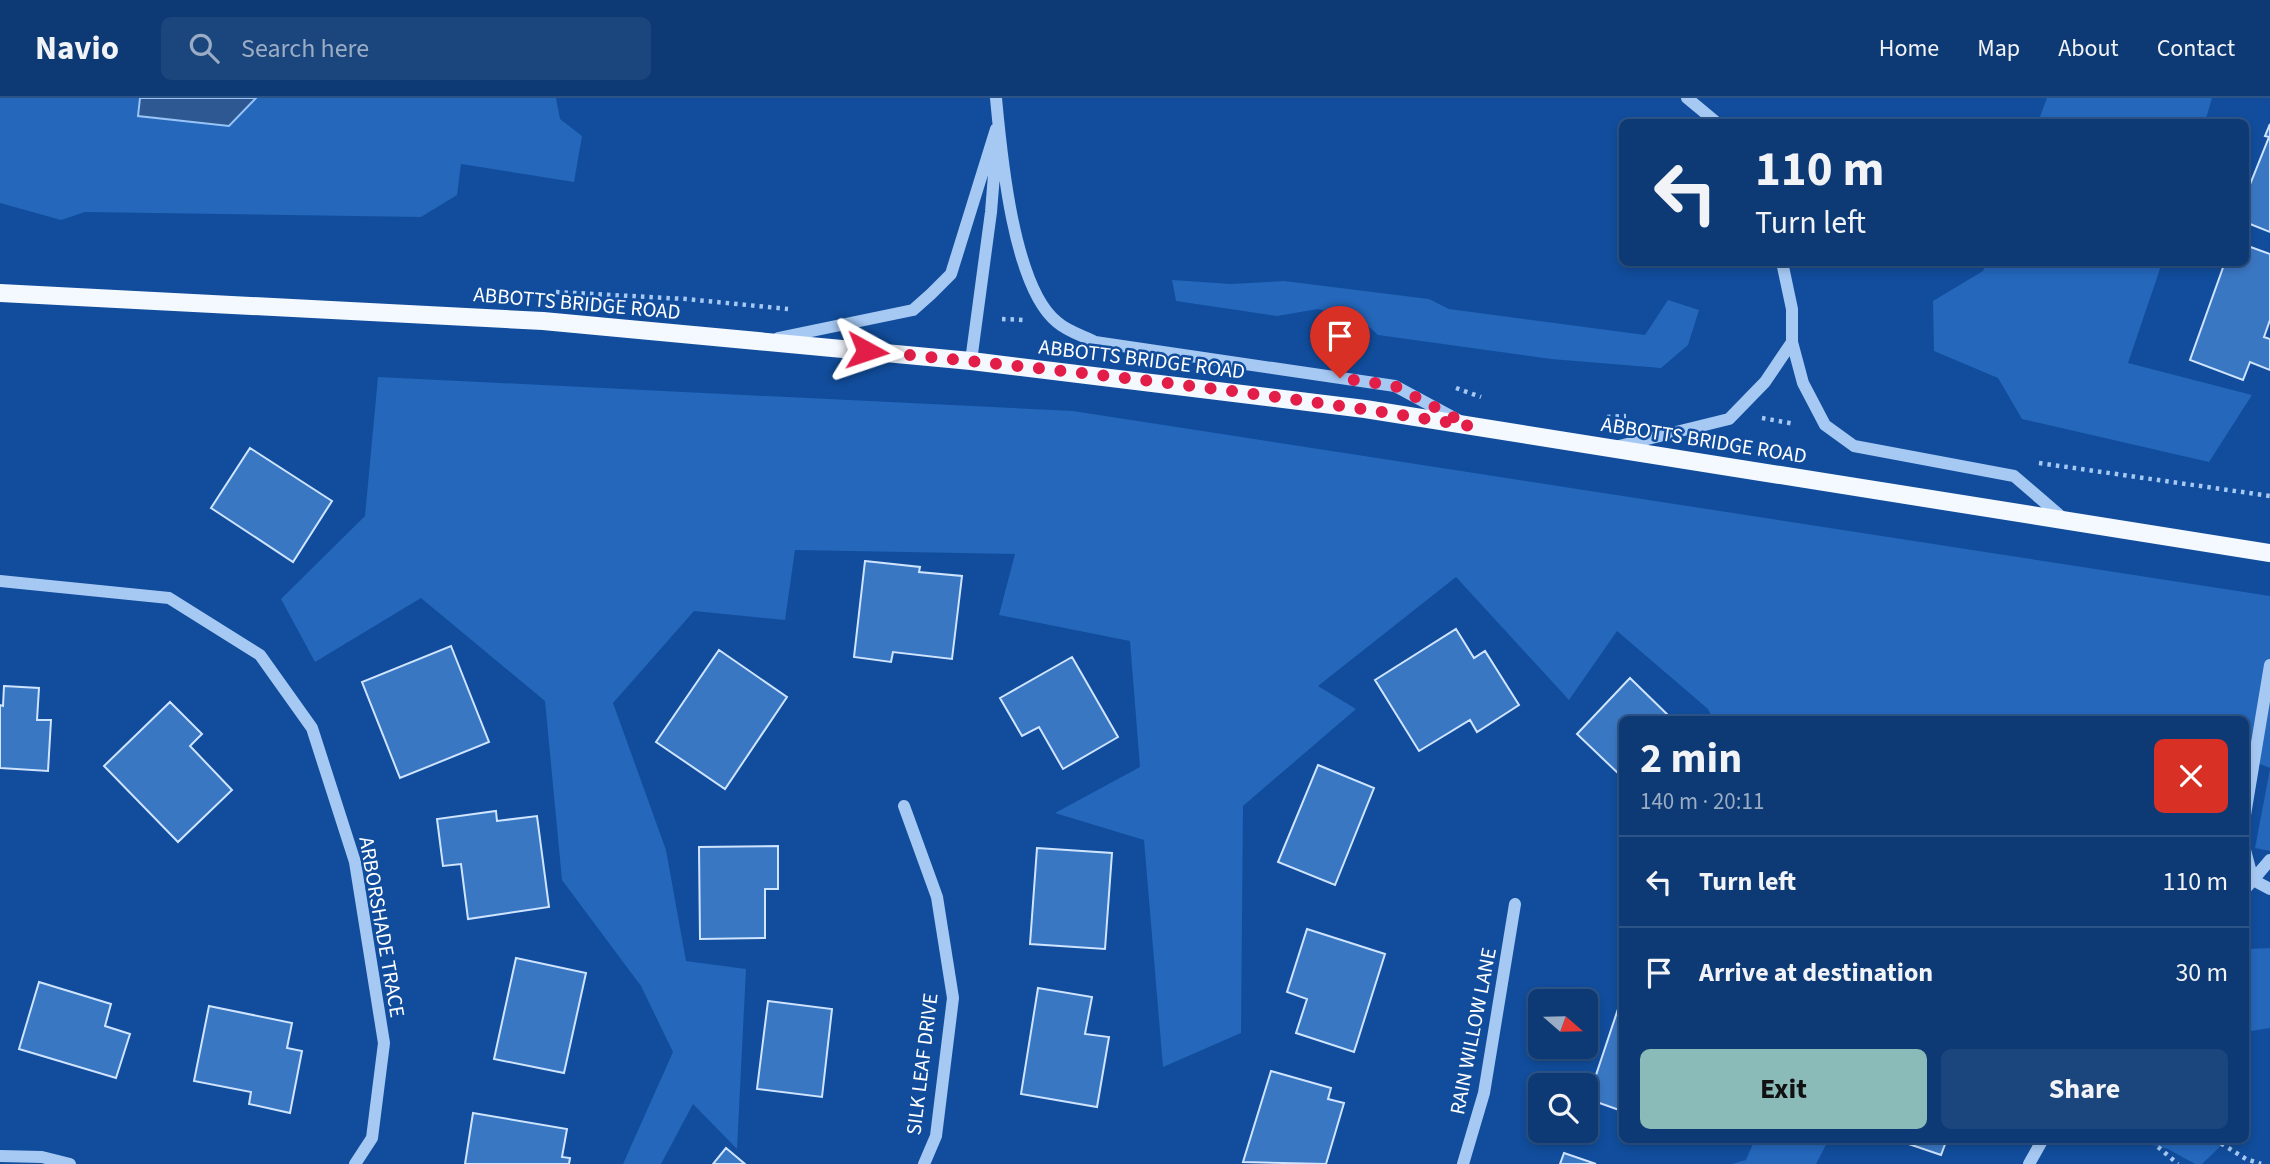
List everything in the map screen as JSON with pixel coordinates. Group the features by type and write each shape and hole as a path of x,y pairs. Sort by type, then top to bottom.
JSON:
{"main road":[{"name":"ABBOTTS BRIDGE ROAD","path":"0,293 543,321 971,361 1365,409 2270,552"}],"street":[{"path":"996,98 1010,215 1031,282 1045,309 1057,323 1095,342 1395,386 1470,426"},
{"path":"1687,98 1712,119"},
{"path":"762,341 913,310 931,294 951,274 969,223 998,122"},
{"path":"971,361 991,212 998,122"},
{"path":"1783,266 1793,309 1792,342 1803,383 1825,425 1854,446 2014,476 2064,519"},
{"path":"1612,448 1729,419 1765,382 1792,342"},
{"name":"ARBORSHADE TRACE","path":"0,581 169,597 260,654 312,728 355,862 384,1042 372,1138 355,1164"},
{"path":"2249,791 2270,665"},
{"name":"SILK LEAF DRIVE","path":"904,806 937,897 953,998 936,1136 924,1164"},
{"path":"2270,860 2249,884 2270,889"},
{"name":"RAIN WILLOW LANE","path":"1463,1164 1485,1093 1515,904"},
{"path":"2029,1164 2041,1143"},
{"path":"0,1156 42,1157 70,1164"}],"path":[{"path":"2157,1143 2178,1164"},
{"path":"2220,1143 2246,1159 2261,1164"}],"shaded area":[{"path":"0,98 556,98 560,119 582,136 574,182 461,164 457,195 421,217 85,212 61,220 0,203"},
{"path":"140,98 256,98 229,126 138,116"},
{"path":"2047,98 2212,98 2206,119 2039,119"},
{"path":"1985,266 2161,266 2128,363 2252,395 2209,462 2022,419 1998,378 1934,351 1933,301 1983,271"},
{"path":"1172,280 1231,284 1284,281 1429,299 1449,309 1645,335 1668,300 1699,310 1688,345 1661,368 1551,359 1378,335 1363,321 1318,309 1277,316 1176,301"},
{"path":"378,377 1073,411 2270,596 2270,768 2249,760 2249,716 1712,716 1708,709 1617,631 1569,700 1456,577 1318,686 1356,709 1243,806 1241,1033 1163,1067 1144,840 1055,813 1140,767 1130,641 999,615 1015,554 795,550 785,620 694,611 613,703 666,850 686,961 746,969 737,1149 693,1104 661,1164 623,1164 673,1052 641,986 562,880 545,701 421,598 315,662 281,599 365,516"},
{"path":"2270,769 2270,851 2255,848"},
{"path":"2270,948 2270,1028 2249,1031 2249,993 2249,949"},
{"path":"1753,1143 1827,1143 1816,1164 1732,1164 1746,1160"},
{"path":"2145,1143 2224,1143 2202,1164 2195,1164 2168,1149"}],"building":[{"path":"2270,124 2270,232 2249,224 2249,187 2269,137 2265,136"},
{"path":"2249,246 2270,254 2270,320 2264,337 2270,339 2270,370 2250,362 2243,380 2190,360 2224,266 2249,266"},
{"path":"250,448 332,501 293,562 211,508"},
{"path":"865,561 920,567 919,572 962,576 952,659 893,652 891,662 854,657"},
{"path":"1456,629 1474,658 1485,651 1519,705 1477,732 1470,720 1419,751 1375,680"},
{"path":"451,646 489,742 400,778 362,682"},
{"path":"719,650 787,697 725,789 656,742"},
{"path":"1072,657 1118,737 1063,769 1039,727 1022,736 1000,698"},
{"path":"1630,678 1669,716 1619,716 1619,774 1577,734"},
{"path":"4,686 39,688 37,720 51,720 48,771 0,768 0,705 3,706"},
{"path":"170,702 202,734 190,746 232,790 178,842 104,766"},
{"path":"1318,765 1374,788 1335,885 1278,862"},
{"path":"496,811 497,821 537,816 549,907 468,919 461,864 443,866 437,819"},
{"path":"778,846 778,889 765,889 765,938 700,939 699,847"},
{"path":"1037,848 1112,853 1105,949 1030,944"},
{"path":"1307,929 1385,954 1354,1052 1296,1033 1307,999 1287,992"},
{"path":"516,958 586,973 564,1073 494,1059"},
{"path":"39,982 111,1004 105,1026 130,1034 116,1078 19,1049"},
{"path":"1038,988 1092,997 1085,1034 1109,1037 1097,1107 1021,1094"},
{"path":"768,1001 832,1009 822,1097 757,1089"},
{"path":"209,1006 292,1023 287,1048 302,1051 290,1113 249,1104 251,1092 194,1081"},
{"path":"1619,1006 1619,1110 1598,1103 1597,1073"},
{"path":"1271,1071 1331,1088 1328,1099 1344,1103 1326,1164 1243,1162"},
{"path":"473,1113 567,1129 562,1157 570,1158 569,1164 465,1164"},
{"path":"1906,1143 1946,1143 1941,1155"},
{"path":"726,1148 745,1164 713,1164"},
{"path":"1564,1153 1596,1164 1560,1164"}],"route":[{"path":"867,351 1365,409 1470,426 1395,386 1340,378"}]}
